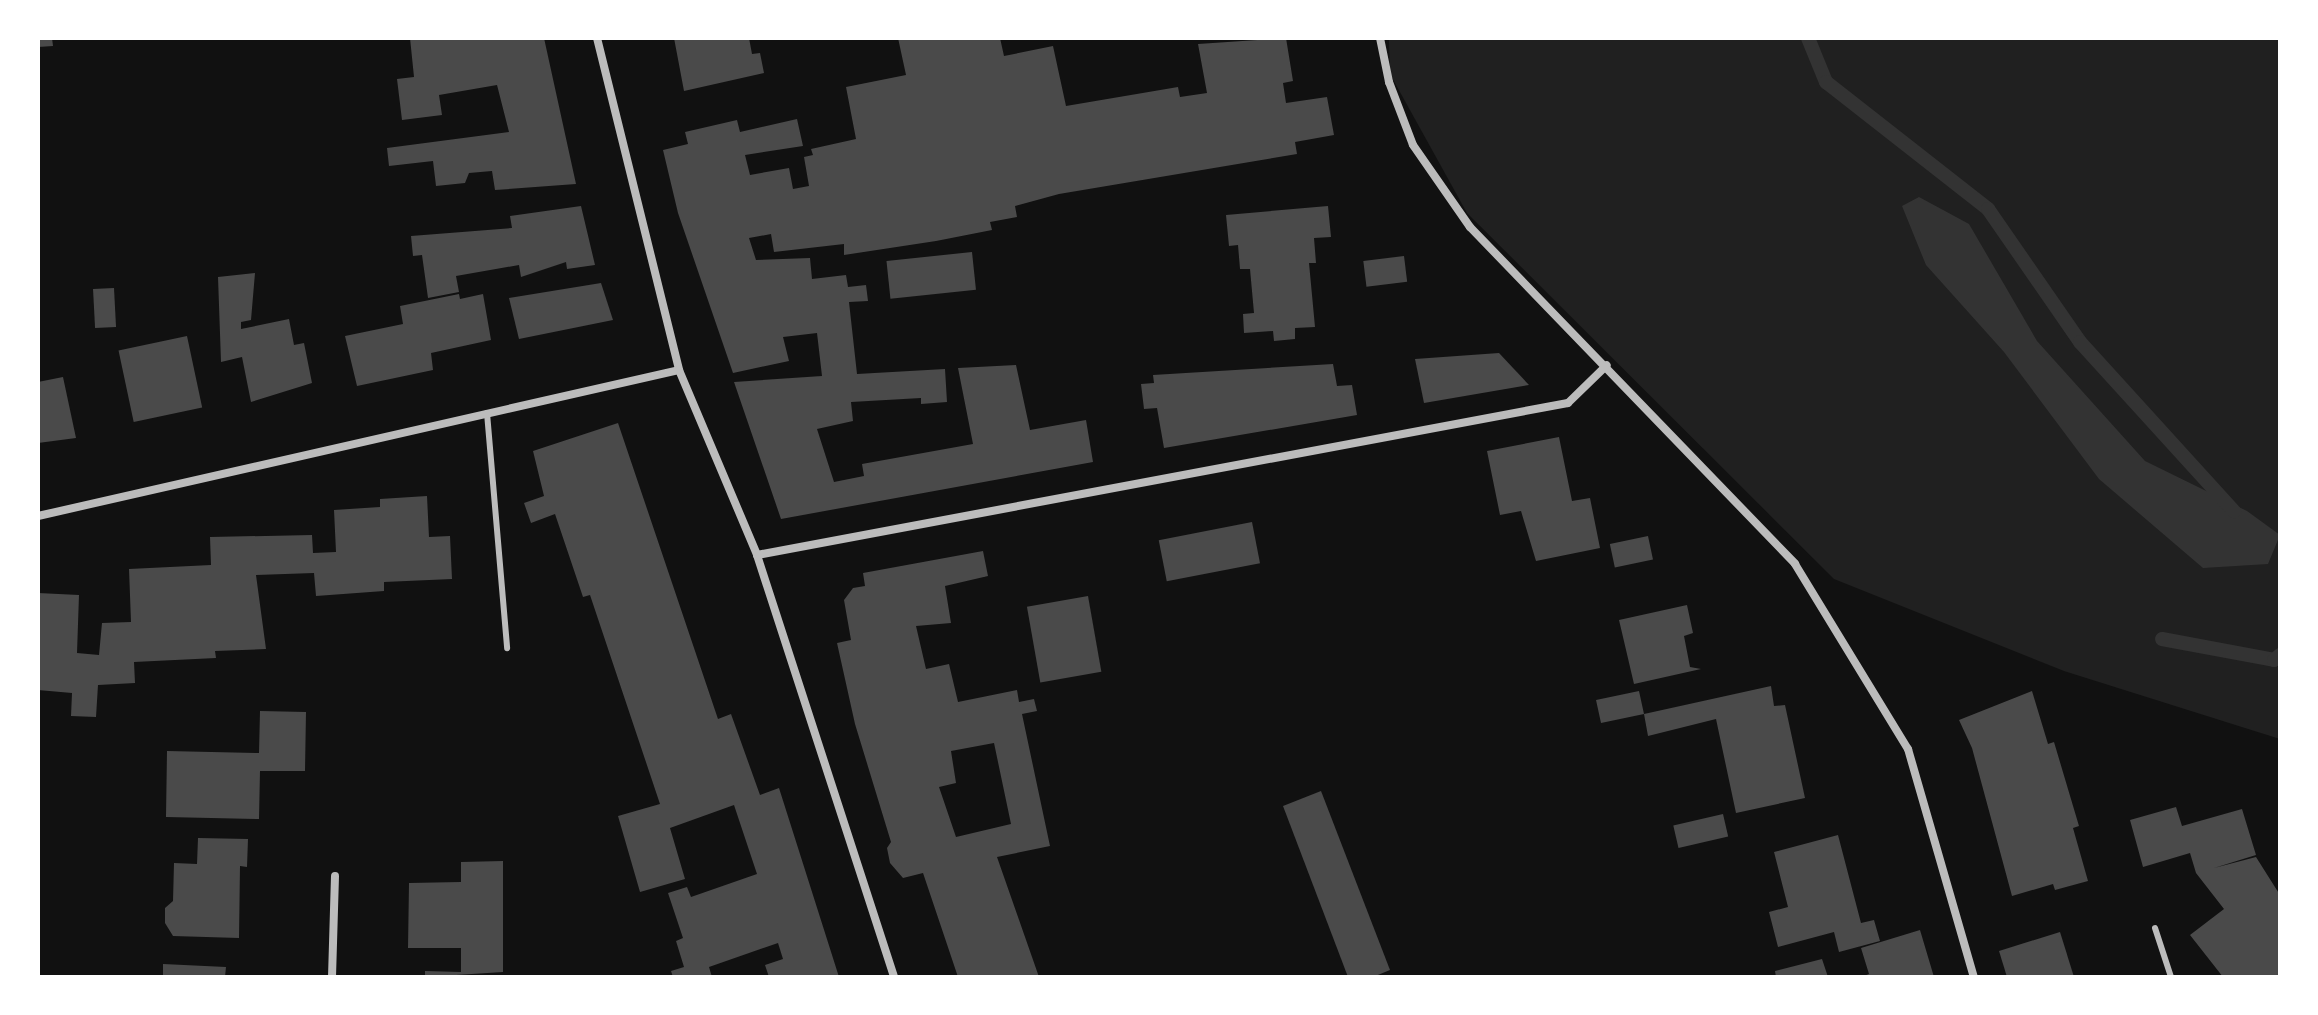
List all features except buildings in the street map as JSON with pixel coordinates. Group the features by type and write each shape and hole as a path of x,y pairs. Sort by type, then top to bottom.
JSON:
{"street":[{"path":"597,38 679,370 757,555 894,977"},
{"path":"1380,38 1389,82 1413,145 1470,227 1607,365 1795,564 1908,749 1974,977"},
{"path":"757,555 1568,403 1607,365"},
{"path":"38,516 679,370"},
{"path":"332,977 335,876"}],"lane":[{"path":"487,413 507,648"},
{"path":"2155,928 2171,977"}],"shaded area":[{"path":"1389,38 2280,38 2280,739 2064,671 1834,579 1467,213 1390,74"},
{"path":"1919,197 1969,224 2037,341 2145,461 2247,511 2280,535 2268,564 2203,568 2099,479 2004,352 1926,265 1902,206"}],"waterway":[{"path":"1808,38 1826,82 1988,209 2080,342 2234,511"},
{"path":"2162,639 2274,660 2280,655"}]}
